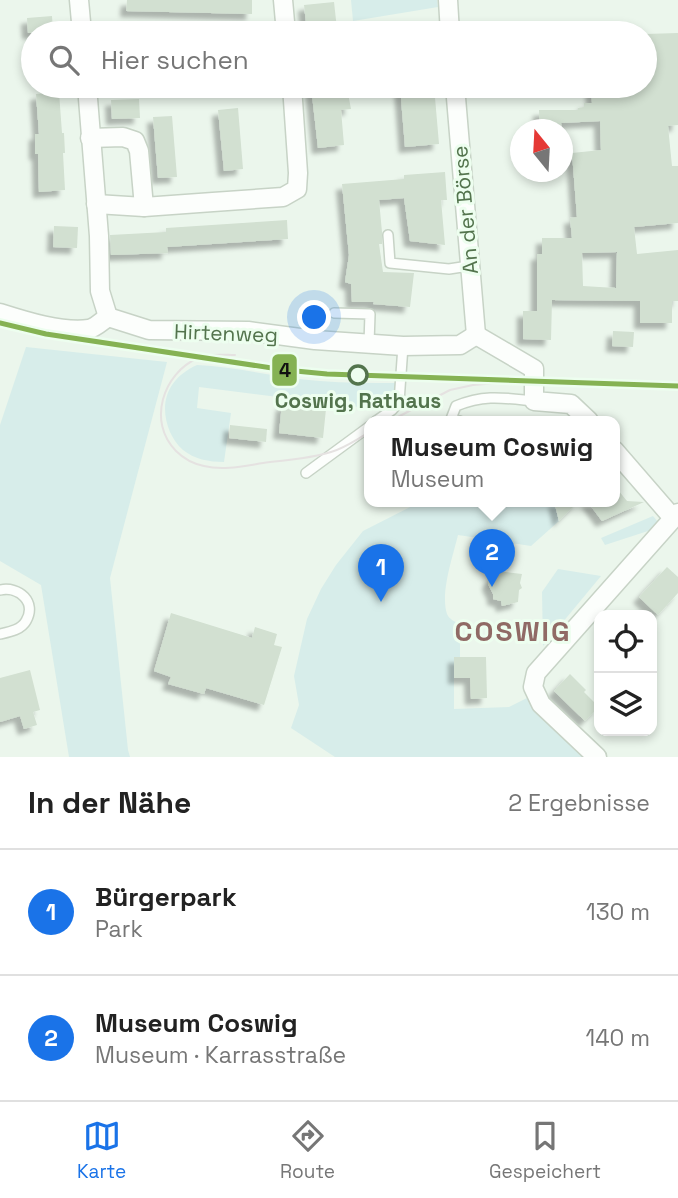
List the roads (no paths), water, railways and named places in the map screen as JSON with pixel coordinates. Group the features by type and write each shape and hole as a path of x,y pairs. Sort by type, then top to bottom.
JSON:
{"street":[{"path":"79,0 81,21"},
{"path":"283,0 285,21"},
{"path":"448,0 449,21"},
{"path":"0,313 40,325 63,328 91,329 108,317 100,291 99,236 88,98"},
{"path":"96,204 144,207 282,197 297,189 293,98"},
{"name":"An der Börse","path":"456,98 476,335"},
{"path":"90,138 123,137 135,141 139,150 144,207"},
{"name":"Hirtenweg","path":"108,317 149,330 248,331 315,340 403,346 460,345 476,335"},
{"path":"476,335 534,369 534,401 571,404 584,416"},
{"path":"597,757 541,704 533,687 536,673 675,515 620,456"}],"lane":[{"path":"387,235 390,263 449,269 462,267 471,270"},
{"path":"334,313 370,314 369,343"},
{"path":"383,416 399,402 403,346"},
{"path":"453,416 456,406 471,400 491,397 534,401"},
{"path":"306,473 364,430"},
{"path":"0,590 5,588 19,591 27,599 29,611 25,623 14,631 0,634"}],"tram line":[{"path":"235,355 202,356 186,365 168,386 163,399 162,426 167,439 182,456 196,464 226,468 323,454 346,446 364,436"},
{"path":"400,416 450,390 521,381"}],"place":[{"name":"Coswig, Rathaus","path":"358,375"},
{"name":"Museum Coswig","path":"492,587"},
{"name":"Bürgerpark","path":"381,602"}],"district":[{"name":"COSWIG","path":"513,631"}]}
